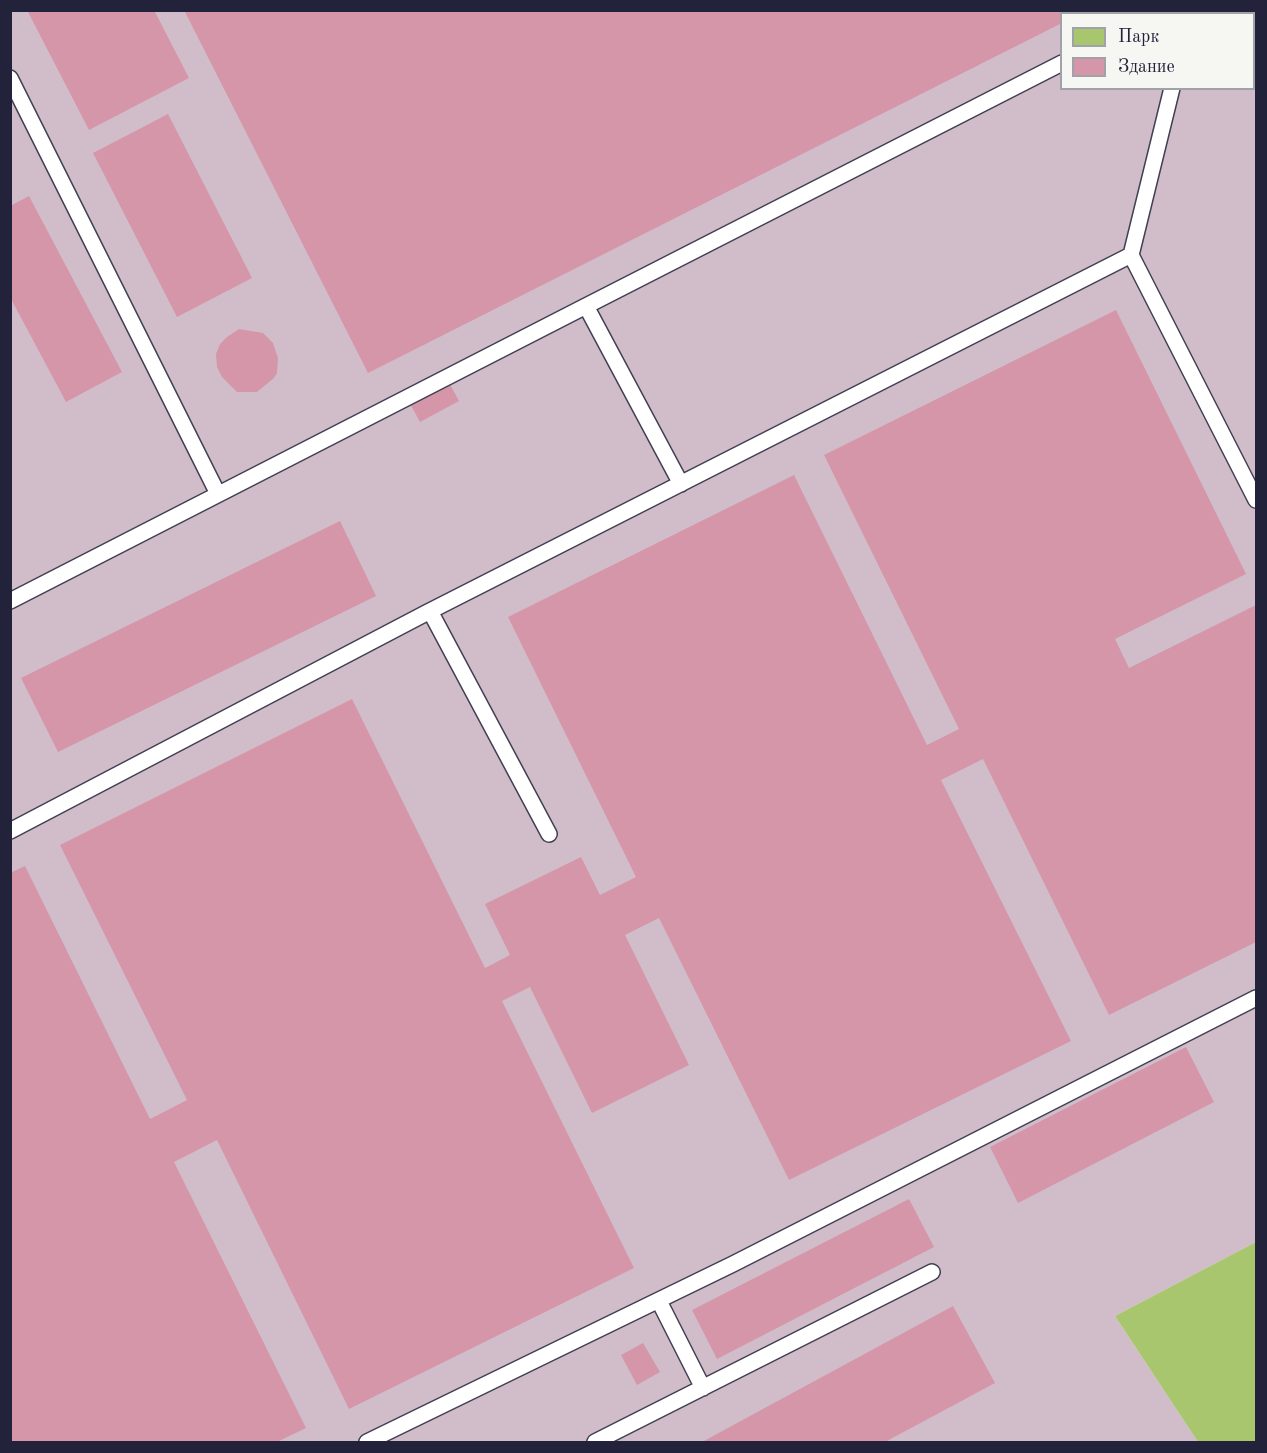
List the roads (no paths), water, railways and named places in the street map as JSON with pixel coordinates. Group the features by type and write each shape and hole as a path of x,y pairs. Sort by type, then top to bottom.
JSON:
{"lane":[{"path":"10,601 1060,64"},
{"path":"10,78 218,494"},
{"path":"1172,90 1131,255 1257,500"},
{"path":"10,831 430,611 1131,255"},
{"path":"586,306 681,483"},
{"path":"430,611 549,834"},
{"path":"367,1443 659,1301 1257,998"},
{"path":"595,1443 932,1272"},
{"path":"659,1301 703,1388"}]}
